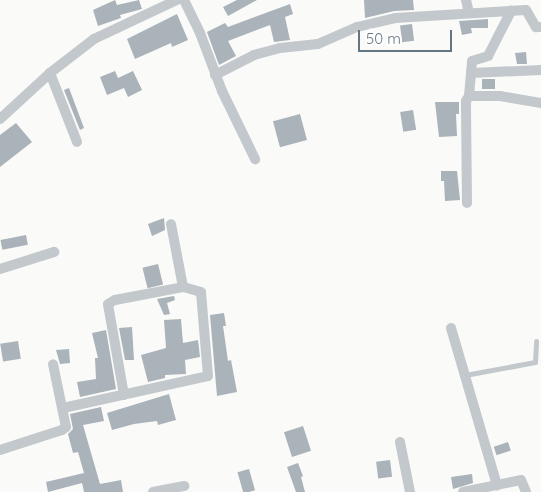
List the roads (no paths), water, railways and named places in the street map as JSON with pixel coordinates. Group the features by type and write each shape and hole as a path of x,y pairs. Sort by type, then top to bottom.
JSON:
{"street":[{"path":"0,119 50,73 94,39 177,0"},
{"path":"184,0 200,32 215,75 255,159"},
{"path":"466,0 469,13"},
{"path":"215,75 254,55 280,48 318,44 372,23 395,18 526,10 536,27 541,27"},
{"path":"467,203 466,101 469,96 473,60 488,56 511,11"},
{"path":"471,72 541,70"},
{"path":"50,73 77,142"},
{"path":"469,96 500,96 541,104"},
{"path":"170,224 184,287"},
{"path":"0,269 54,252"},
{"path":"63,408 124,395 208,376 201,292 184,287 115,300 108,304 124,395"},
{"path":"451,328 497,485"},
{"path":"0,450 62,430 66,427 53,364"},
{"path":"400,442 410,492"},
{"path":"463,492 521,480 526,492"},
{"path":"153,492 184,486"}],"lane":[{"path":"465,375 535,362 536,341"}]}
